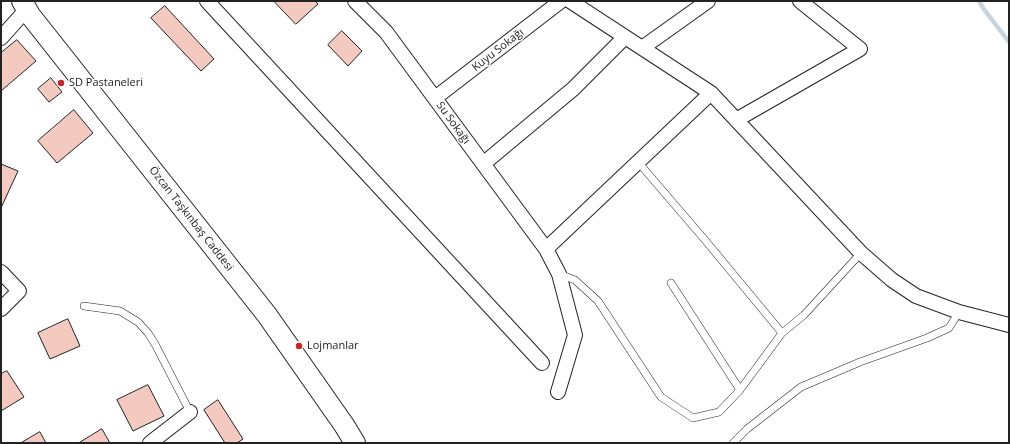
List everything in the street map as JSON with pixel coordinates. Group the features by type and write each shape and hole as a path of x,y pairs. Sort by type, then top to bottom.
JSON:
{"street":[{"path":"207,1 542,363"},
{"name":"Su Sokağı","path":"355,1 386,32 546,249 559,274 574,335 558,392"},
{"name":"Kuyu Sokağı","path":"435,98 561,1"},
{"path":"570,1 711,93 861,253 892,280 916,296 959,312 1009,325"},
{"path":"642,48 708,1"},
{"path":"736,120 860,49 800,1"},
{"path":"1,38 24,6"},
{"name":"Özcan Taşkınbaş Caddesi","path":"24,6 266,315 344,425 355,443"},
{"path":"483,164 573,89 625,37"},
{"path":"546,249 711,93"},
{"path":"1,272 19,291 1,309"},
{"path":"150,443 190,412"}],"lane":[{"path":"638,162 782,333"},
{"path":"559,274 574,280 598,301 661,397 693,418 719,412 740,390 782,333 804,315 861,253"},
{"path":"671,283 740,390"},
{"path":"84,306 120,311 138,322 155,344 190,412"},
{"path":"733,443 747,429 801,387 860,362 927,338 949,328 959,312"}],"building":[{"path":"274,1 315,1 318,4 296,24"},
{"path":"165,6 214,59 201,71 151,18"},
{"path":"342,31 362,51 348,66 328,45"},
{"path":"17,40 36,61 1,91 1,53"},
{"path":"51,78 62,92 49,102 38,89"},
{"path":"74,110 93,133 57,163 38,141"},
{"path":"1,164 18,171 1,208"},
{"path":"68,319 80,346 50,359 38,333"},
{"path":"7,371 24,397 1,411 1,374"},
{"path":"148,385 164,416 133,431 117,400"},
{"path":"218,400 243,439 237,443 225,443 204,410"},
{"path":"102,429 110,443 79,443"},
{"path":"40,432 46,443 21,443"}],"waterway":[{"path":"979,1 1009,42"}],"place":[{"name":"SD Pastaneleri","path":"61,83"},
{"name":"Lojmanlar","path":"299,346"}]}
